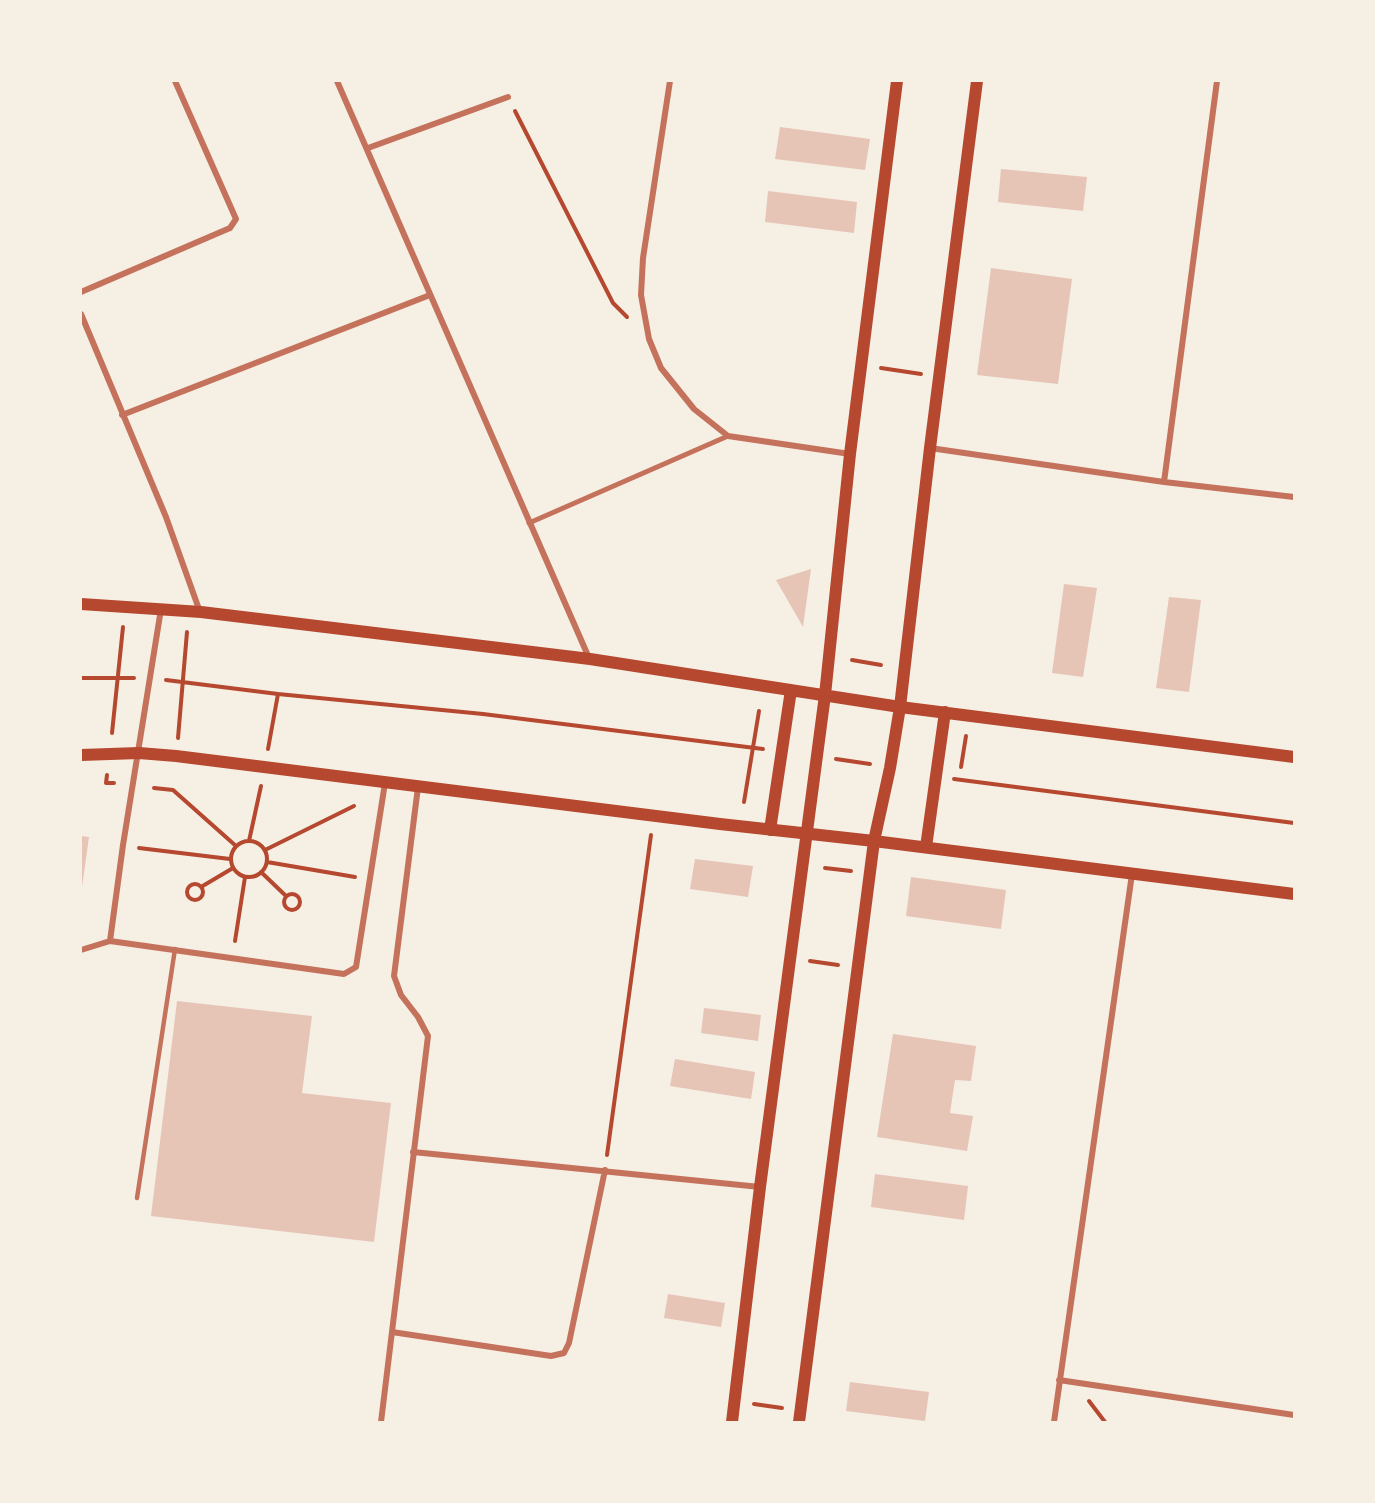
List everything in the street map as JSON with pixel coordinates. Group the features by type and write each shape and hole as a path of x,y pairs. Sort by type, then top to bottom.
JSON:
{"main road":[{"path":"732,1422 760,1186 825,695 850,454 897,81"},
{"path":"800,1416 874,841 890,768 900,707 930,448 977,81"},
{"path":"81,604 201,612 590,659 900,707 1294,757"},
{"path":"770,830 791,690"},
{"path":"926,847 945,712"},
{"path":"81,755 139,753 926,847 1294,894"}],"street":[{"path":"81,292 230,228 236,219 175,81"},
{"path":"337,81 368,148 429,296 590,659"},
{"path":"670,81 644,258 641,295 649,339 661,368 694,409 728,436 850,454"},
{"path":"1164,482 1217,81"},
{"path":"368,148 508,97"},
{"path":"122,415 429,296"},
{"path":"81,314 166,518 201,612"},
{"path":"529,523 728,436"},
{"path":"930,448 1164,482 1294,497"},
{"path":"110,941 161,609"},
{"path":"81,950 110,941 344,975 356,967 384,783"},
{"path":"381,1422 428,1036 418,1017 401,995 394,976 418,788"},
{"path":"1054,1422 1132,874"},
{"path":"413,1152 760,1186"},
{"path":"392,1332 551,1356 564,1353 569,1343 605,1170"},
{"path":"1059,1380 1294,1415"}],"lane":[{"path":"137,1198 175,949"}],"path":[{"path":"508,97 613,303 649,339"},
{"path":"861,365 939,377"},
{"path":"111,735 124,620"},
{"path":"178,739 187,627"},
{"path":"852,660 881,665"},
{"path":"81,678 150,678 278,694 483,714 753,746 782,752"},
{"path":"744,802 759,711"},
{"path":"817,755 890,768"},
{"path":"108,771 106,783 114,783"},
{"path":"936,777 1294,823"},
{"path":"154,788 173,790 236,846"},
{"path":"265,850 354,806"},
{"path":"605,1170 652,835"},
{"path":"249,841 256,842 265,850 267,862 256,876 239,875 233,868 230,859 236,846 249,841"},
{"path":"123,845 230,859"},
{"path":"267,862 370,880"},
{"path":"201,887 203,892 199,900 189,898 188,888 192,884 201,887 233,868"},
{"path":"825,868 859,872"},
{"path":"261,872 286,896"},
{"path":"232,957 245,877"},
{"path":"294,894 298,897 300,901 298,907 294,910 285,906 286,896 294,894"},
{"path":"790,958 857,967"},
{"path":"735,1402 800,1416"}],"building":[{"path":"780,127 870,139 865,170 775,159"},
{"path":"1001,169 1087,177 1083,211 998,202"},
{"path":"768,191 857,202 854,233 765,222"},
{"path":"991,268 1072,279 1058,384 977,375"},
{"path":"811,569 803,627 776,580"},
{"path":"1064,584 1097,588 1083,677 1052,673"},
{"path":"1169,597 1201,600 1189,692 1156,688"},
{"path":"81,836 89,837 82,887 81,887"},
{"path":"695,859 753,866 748,897 690,889"},
{"path":"911,877 1006,890 1001,929 906,916"},
{"path":"177,1001 312,1016 302,1093 391,1103 374,1242 151,1216"},
{"path":"704,1008 761,1015 758,1041 701,1033"},
{"path":"893,1034 976,1046 971,1081 955,1080 950,1113 973,1116 967,1151 877,1137"},
{"path":"675,1059 755,1072 751,1099 670,1086"},
{"path":"875,1174 968,1186 964,1220 871,1207"},
{"path":"668,1294 725,1303 721,1327 664,1318"},
{"path":"850,1382 929,1392 925,1421 846,1411"}]}
